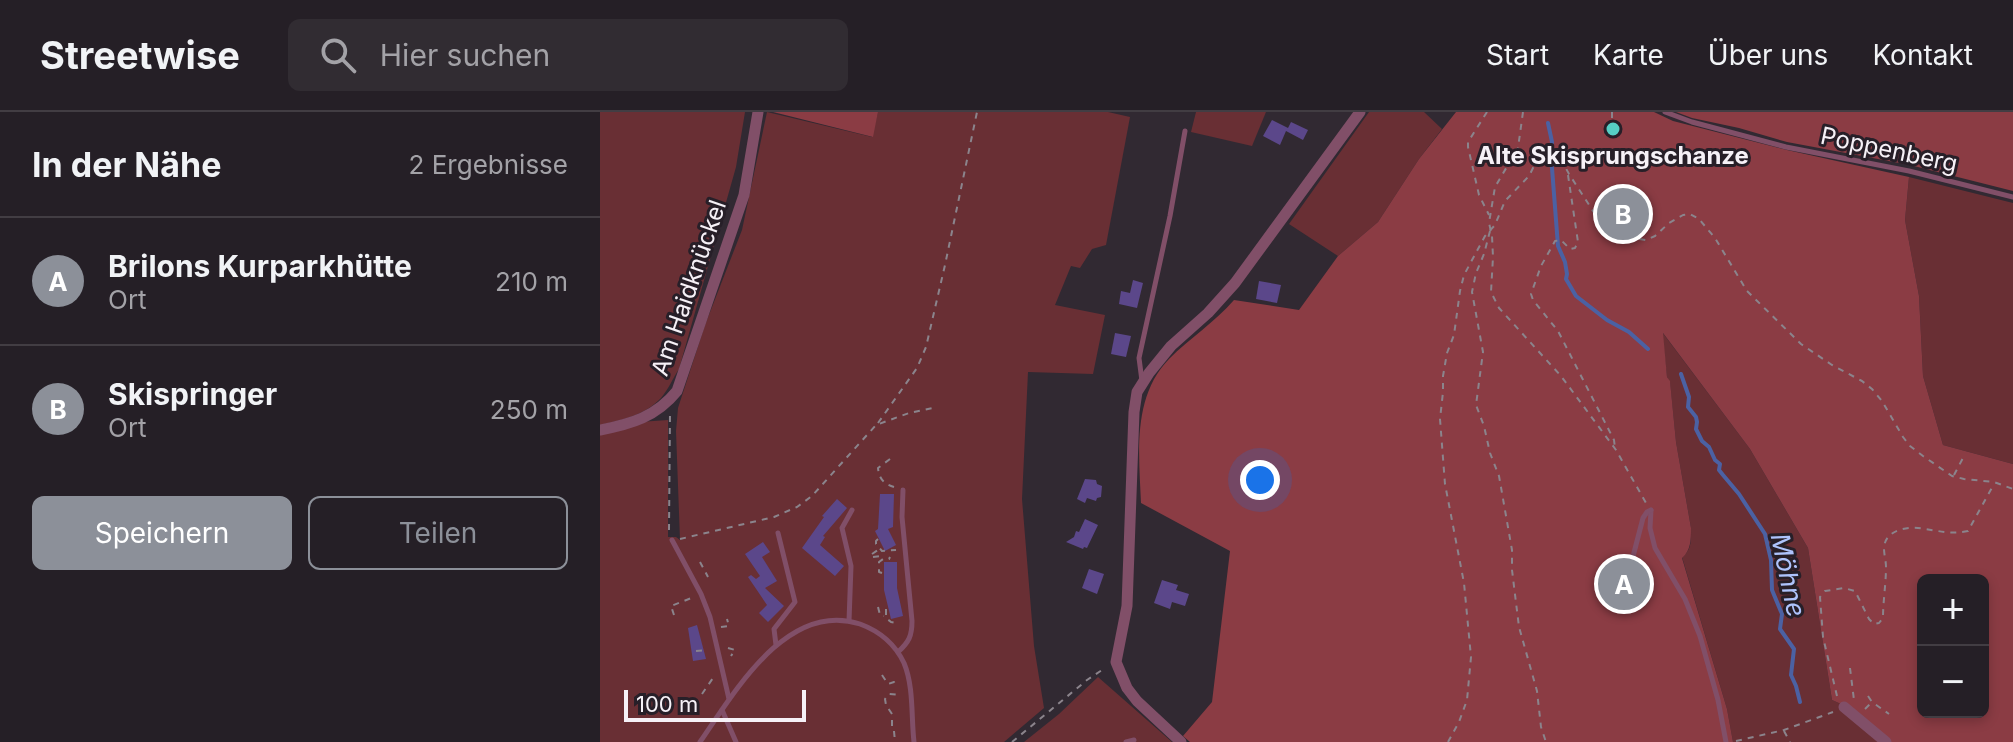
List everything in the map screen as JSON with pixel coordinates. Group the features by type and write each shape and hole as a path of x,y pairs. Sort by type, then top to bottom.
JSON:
{"street":[{"name":"Am Haidknückel","path":"600,430 637,422 649,416 677,391 747,185 758,112"},
{"path":"1181,742 1137,701 1127,688 1116,662 1127,606 1137,392 1171,346 1208,313 1235,283 1360,112"},
{"path":"1852,708 1886,742"}],"lane":[{"name":"Poppenberg","path":"1665,112 1786,147 1909,171 2013,197"},
{"path":"1142,383 1139,358 1185,131"},
{"path":"898,652 912,634 902,517 903,490"},
{"path":"849,621 851,566 842,528 852,510"},
{"path":"1630,568 1643,518 1651,510"},
{"path":"1651,510 1650,528 1655,548 1685,599 1700,636 1728,742"},
{"path":"776,645 774,629 795,602 778,533"},
{"path":"672,540 701,594 714,629 729,699"},
{"path":"700,742 729,699 776,645 805,626 849,621 868,627 884,637 898,652 905,666 914,742"},
{"path":"722,710 736,742"},
{"path":"1126,742 1134,740"}],"path":[{"path":"670,400 669,526 672,540 774,517 812,496 876,425 917,368 926,347 977,112"},
{"path":"1487,112 1468,147 1479,195 1490,216"},
{"path":"1523,112 1518,148 1495,187 1490,230 1472,292 1483,352 1476,405 1499,476 1512,550 1519,627 1537,691 1546,742"},
{"path":"1612,112 1612,124"},
{"path":"1448,742 1464,712 1471,657 1462,568 1445,484 1440,419 1443,376 1456,327 1461,283 1495,225 1505,201 1529,176 1544,150 1556,150 1602,228 1609,233 1646,240 1683,215 1690,214 1699,219 1715,238 1743,286 1770,315 1808,350 1872,389 1907,442 1923,456 1954,476 1994,482 2013,489"},
{"path":"1569,174 1578,242 1575,248 1570,249 1561,240 1555,241 1541,266 1531,294 1558,331 1614,440 1616,450"},
{"path":"1614,235 1614,220 1622,220 1622,229"},
{"path":"1490,230 1493,257 1491,292 1494,302 1561,376 1616,450 1651,510"},
{"path":"876,425 937,407"},
{"path":"1954,476 1963,458"},
{"path":"890,459 878,468 879,476 883,482 903,490"},
{"path":"1852,708 1838,699 1833,684 1823,637 1820,597 1825,591 1844,588 1855,591 1869,619 1874,624 1879,623 1883,618 1884,547 1889,537 1905,529 1942,533 1968,531 1994,482"},
{"path":"878,539 876,544 879,549 886,552 905,546"},
{"path":"879,549 872,555 883,559 890,557"},
{"path":"882,573 878,567 883,559"},
{"path":"700,562 708,577"},
{"path":"674,615 671,606 701,594"},
{"path":"878,607 880,615 896,623"},
{"path":"885,616 886,609"},
{"path":"714,629 729,626 727,619"},
{"path":"696,651 730,647 735,650 731,656"},
{"path":"1012,742 1087,680 1116,662"},
{"path":"702,694 721,668"},
{"path":"1850,668 1852,708"},
{"path":"882,675 888,684 895,684"},
{"path":"892,726 892,714 885,699 889,694 909,694"},
{"path":"1868,696 1889,714"},
{"path":"1728,742 1784,730 1852,708 1865,709 1872,702"},
{"path":"1784,730 1790,742"},
{"path":"894,731 895,742"}],"shaded area":[{"path":"600,112 745,112 736,167 679,369 664,395 648,409 600,425"},
{"path":"767,112 872,137 878,112 1108,112 1130,117 1106,245 1092,249 1080,268 1071,266 1055,305 1105,315 1093,374 1028,372 1022,499 1034,646 1044,708 1004,742 600,742 600,432 639,422 668,420 668,537 680,540 678,408 705,325 742,230"},
{"path":"773,112 878,112 873,137"},
{"path":"1196,112 1266,112 1252,146 1191,132"},
{"path":"1369,112 1424,112 1442,129 1378,222 1338,256 1289,224"},
{"path":"1456,112 1654,112 1673,121 1909,177 1905,220 1919,296 1923,376 1943,445 2013,464 2013,742 1881,742 1850,708 1832,700 1808,548 1750,449 1663,333 1676,442 1691,528 1689,548 1682,558 1727,709 1733,742 1190,742 1183,736 1212,702 1230,551 1141,503 1140,427 1149,391 1169,359 1234,300 1299,310 1338,256 1378,222 1419,159"},
{"path":"1676,112 2013,112 2013,191 1910,165 1787,142"},
{"path":"1909,177 2013,203 2013,464 1943,445 1923,376 1919,296 1905,220"},
{"path":"1662,332 1750,449 1808,548 1832,700 1850,708 1881,742 1733,742 1727,709 1682,557 1689,548 1691,528"},
{"path":"1098,677 1172,742 1024,742 1059,714"}],"building":[{"path":"1272,120 1288,128 1291,122 1308,130 1303,140 1286,131 1280,145 1263,136"},
{"path":"1133,280 1143,283 1137,308 1119,304 1121,291 1130,293"},
{"path":"1259,281 1281,285 1277,303 1256,299"},
{"path":"1115,333 1131,336 1126,357 1111,354"},
{"path":"1085,479 1096,480 1102,486 1101,497 1096,501 1087,498 1085,503 1077,499"},
{"path":"880,494 894,494 893,527 888,529 896,545 885,551 875,531 878,529"},
{"path":"837,499 847,508 823,536 820,545 844,566 835,576 802,548"},
{"path":"1085,519 1098,525 1087,548 1083,549 1066,542 1074,537 1076,531 1079,532"},
{"path":"763,542 770,552 762,557 777,581 765,588 784,606 768,622 759,613 767,605 748,577 751,575 756,579 760,576 745,554"},
{"path":"884,562 897,562 897,588 903,616 891,619 884,590"},
{"path":"1089,569 1104,574 1097,594 1082,588"},
{"path":"1614,572 1637,574 1631,606 1613,605"},
{"path":"1162,580 1178,585 1176,590 1189,594 1185,606 1172,602 1170,609 1154,603"},
{"path":"697,625 706,659 693,661 688,628"}],"waterway":[{"name":"Möhne","path":"1548,123 1552,142 1550,159 1558,246 1565,262 1566,279 1576,296 1607,320 1629,332 1648,349"},
{"name":"Möhne","path":"1681,374 1689,397 1688,407 1696,417 1696,429 1702,441 1709,447 1720,464 1719,470 1765,534 1771,560 1772,590 1782,614 1780,629 1794,649 1791,675 1800,702"}],"place":[{"name":"Alte Skisprungschanze","path":"1613,129"},
{"name":"Skispringer","path":"1623,214"},
{"name":"Brilons Kurparkhütte","path":"1624,584"}]}
